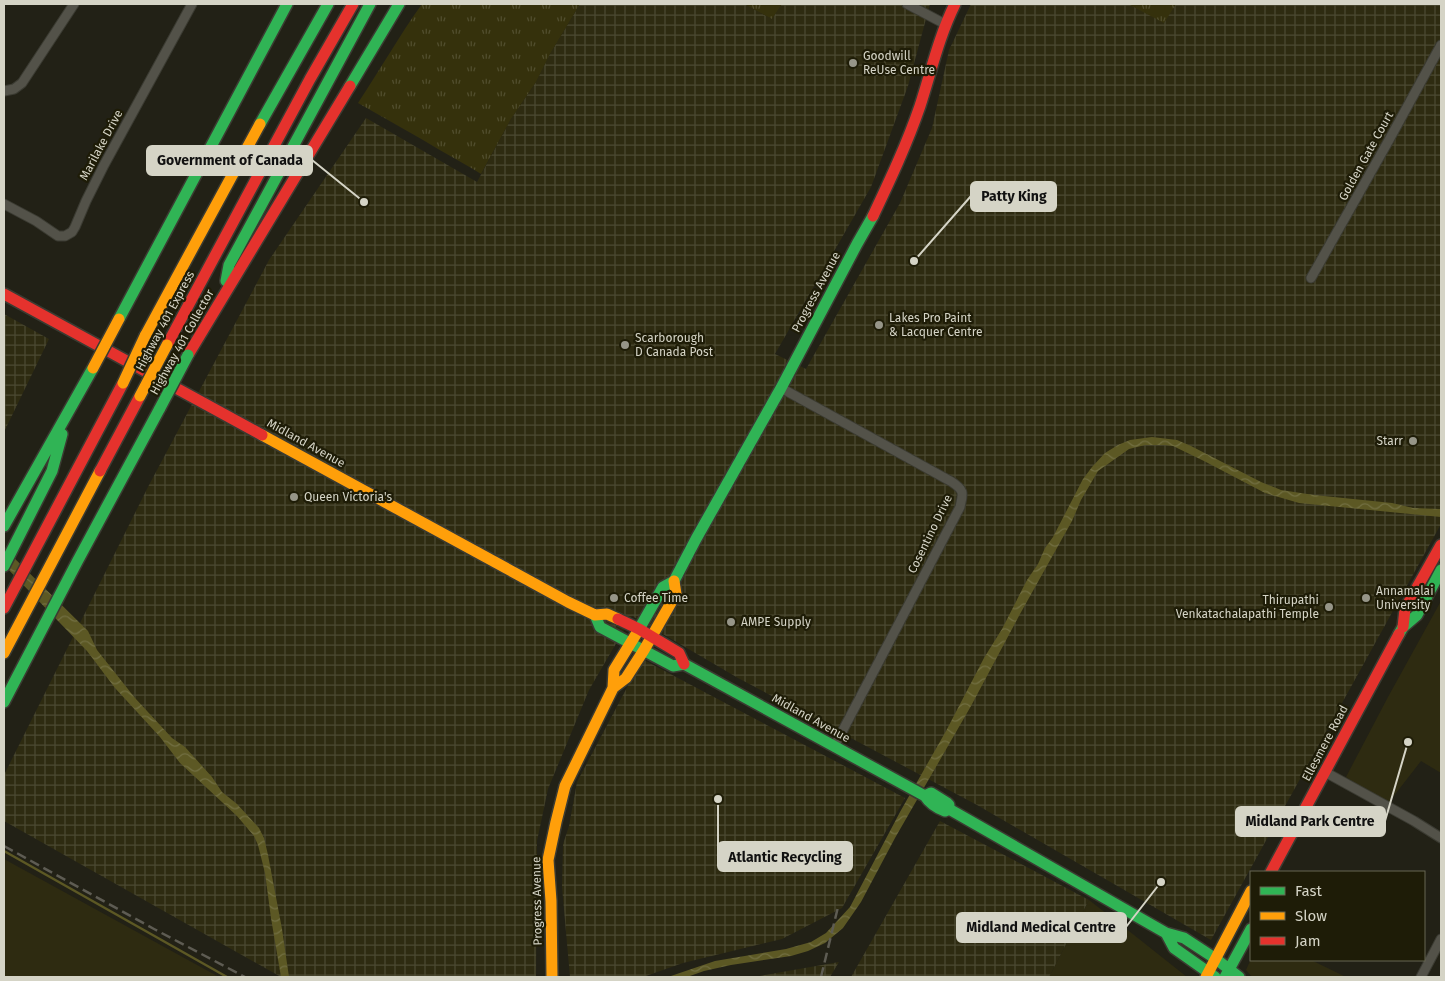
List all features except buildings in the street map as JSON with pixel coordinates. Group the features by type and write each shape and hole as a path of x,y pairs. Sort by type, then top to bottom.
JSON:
{"main road":[{"path":"4,526 93,368 262,50 289,4"},
{"name":"Highway 401 Express","path":"4,608 123,383 145,336 328,4"},
{"name":"Highway 401 Express","path":"4,653 310,79 353,4"},
{"path":"223,295 228,265 370,4"},
{"name":"Highway 401 Collector","path":"4,702 188,355 399,4"},
{"name":"Progress Avenue","path":"552,977 551,901 548,860 565,786 613,688 614,670 663,587 674,581 869,225 898,163 919,108 945,24 956,4"},
{"name":"Midland Avenue","path":"4,294 563,599 595,615 607,614 639,629 680,653 684,664"},
{"path":"4,566 52,471 70,408"},
{"name":"Ellesmere Road","path":"1404,628 1405,609 1441,545"},
{"name":"Ellesmere Road","path":"1272,871 1404,628 1417,615 1438,583 1441,570"},
{"name":"Progress Avenue","path":"613,688 626,678 676,594 674,581"},
{"name":"Midland Avenue","path":"595,615 600,627 673,666 684,664 925,796 928,801 942,810 946,811 949,809 1166,933 1184,938 1216,959 1227,973 1239,977"},
{"path":"1210,976 1216,959 1250,892"},
{"path":"1227,973 1250,931"},
{"name":"Midland Avenue","path":"1166,933 1174,948 1210,976"}],"street":[{"path":"4,90 14,89 22,83 74,4"},
{"name":"Marilake Drive","path":"4,204 36,221 58,236 64,236 72,232 104,165 192,4"},
{"path":"907,4 945,24"},
{"name":"Golden Gate Court","path":"1311,278 1390,140 1441,45"},
{"name":"Cosentino Drive","path":"781,388 952,482 961,488 963,494 960,507 834,747"},
{"path":"1423,576 1438,583"},
{"path":"1325,772 1441,838"},
{"path":"1421,977 1441,939"}],"shaded area":[{"path":"580,4 744,4 772,19 782,4 930,4 908,86 871,187 775,354 806,369 900,203 932,128 949,50 971,4 1441,4 1441,524 1211,940 977,805 738,678 632,616 589,690 548,789 537,841 536,977 281,977 4,821 4,775 149,485 269,260 366,118 477,182 511,119 536,82 550,54"},
{"path":"4,314 49,339 4,432"},
{"path":"1441,601 1441,773 1421,761 1386,806 1346,777"},
{"path":"642,659 905,798 842,908 782,939 683,963 643,977 570,977 562,887 563,844 569,826 577,782"},
{"path":"940,821 1089,900 1049,977 851,977"},
{"path":"4,859 219,977 4,977"},
{"path":"1089,900 1134,935 1187,977 1049,977"},
{"path":"1250,961 1313,961 1346,977 1252,977 1246,970"},
{"path":"839,962 830,977 754,977"}],"green space":[{"path":"422,4 580,4 550,54 536,82 511,119 481,174 358,103"},
{"path":"744,4 782,4 772,19"},
{"path":"1128,4 1176,4 1164,23"}],"water":[{"path":"1152,437 1177,440 1281,490 1392,503 1413,508 1441,509 1441,517 1299,503 1265,493 1173,446 1145,445 1129,449 1098,471 971,706 895,838 861,902 843,928 825,943 791,956 731,965 687,977 668,977 715,961 786,949 811,942 826,933 850,907 900,812 946,731 984,658 1002,629 1027,580 1053,537 1083,479 1105,453 1118,445 1130,440"},
{"path":"4,548 88,631 97,650 135,698 172,738 185,747 212,777 222,792 237,804 259,828 264,838 268,855 289,977 281,977 265,873 254,836 237,816 180,763 160,737 115,688 87,651 4,565"}],"waterway":[{"path":"4,851 227,977"}],"railway":[{"path":"4,846 245,977"},
{"path":"821,977 838,907"}],"traffic: fast":[{"path":"119,319 287,4"},
{"path":"260,124 328,4"},
{"path":"226,281 229,265 370,4"},
{"path":"350,86 399,4"},
{"path":"638,631 663,587 674,581 781,388 873,216"},
{"path":"160,408 188,355"},
{"path":"4,526 93,368"},
{"path":"4,702 160,408"},
{"path":"4,566 52,471 62,434"},
{"path":"1399,634 1403,627 1417,615 1441,570"},
{"path":"595,615 600,627 673,666 684,664 925,796 936,807 945,811 949,809"},
{"path":"925,796 931,793 947,803 949,809 1166,933 1184,938 1239,977"},
{"path":"1225,977 1250,931"},
{"path":"1166,933 1174,948 1215,977"}],"traffic: slow":[{"path":"145,336 260,124"},
{"path":"93,368 119,319"},
{"path":"123,383 145,336"},
{"path":"140,396 167,345"},
{"path":"262,435 568,602 595,615 607,614 618,619"},
{"path":"4,653 100,471"},
{"path":"613,688 626,678 676,594 674,581"},
{"path":"552,977 551,901 548,860 556,822 565,786 613,688 614,670 638,631"},
{"path":"1206,977 1250,893"}],"traffic: jam":[{"path":"167,345 310,79 353,4"},
{"path":"873,216 910,134 940,41 955,4"},
{"path":"188,355 350,86"},
{"path":"4,294 262,435"},
{"path":"4,608 123,383"},
{"path":"100,471 140,396"},
{"path":"1403,627 1405,609 1441,545"},
{"path":"618,619 679,653 684,664"},
{"path":"1272,871 1399,634"}],"place":[{"name":"Goodwill ReUse Centre","path":"853,63"},
{"name":"Government of Canada","path":"364,202"},
{"name":"Patty King","path":"914,261"},
{"name":"Lakes Pro Paint & Lacquer Centre","path":"879,325"},
{"name":"Scarborough D Canada Post","path":"625,345"},
{"name":"Starr","path":"1413,441"},
{"name":"Queen Victoria's","path":"294,497"},
{"name":"Coffee Time","path":"614,598"},
{"name":"Annamalai University","path":"1366,598"},
{"name":"Thirupathi Venkatachalapathi Temple","path":"1329,607"},
{"name":"AMPE Supply","path":"731,622"},
{"name":"Midland Park Centre","path":"1408,742"},
{"name":"Atlantic Recycling","path":"718,799"},
{"name":"Midland Medical Centre","path":"1161,882"}]}
